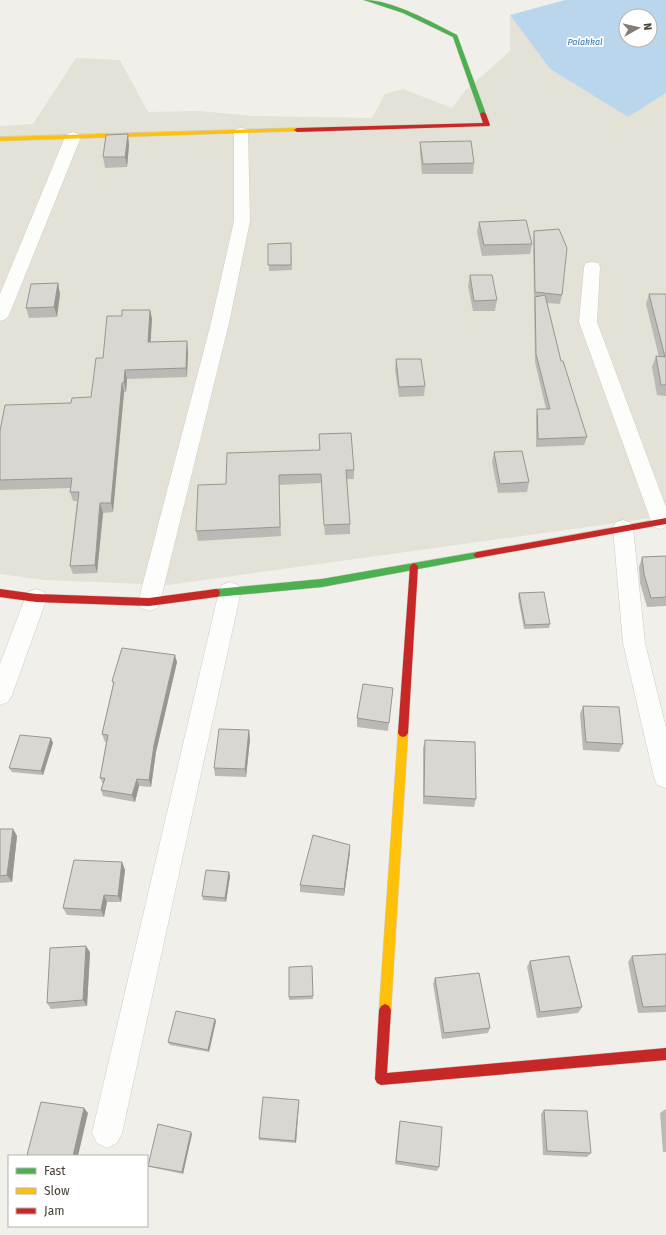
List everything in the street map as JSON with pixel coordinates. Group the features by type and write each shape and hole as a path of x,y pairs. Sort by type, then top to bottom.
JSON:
{"street":[{"path":"0,138 487,125 455,36 404,12 367,0"},
{"path":"149,602 220,323 242,221 241,132"},
{"path":"0,315 73,137"},
{"path":"0,593 36,598 149,602 230,591 322,583 663,521 588,322 592,267"},
{"path":"623,528 634,643 666,777"},
{"path":"414,566 381,1078 666,1054"},
{"path":"107,1133 230,591"},
{"path":"0,695 36,598"}],"shaded area":[{"path":"510,15 550,69 628,117 666,93 666,516 168,585 45,580 0,574 0,126 33,124 76,58 120,60 148,112 199,111 254,116 372,118 385,94 403,89 452,108 465,91 510,51"}],"water":[{"name":"Palakkal","path":"565,0 666,0 666,93 628,117 550,69 510,15"}],"building":[{"path":"128,134 125,157 103,157 106,135"},
{"path":"471,141 474,163 423,164 420,142"},
{"path":"526,220 532,244 484,245 479,222"},
{"path":"559,229 567,248 562,295 535,292 534,231"},
{"path":"291,243 291,265 268,265 268,244"},
{"path":"470,275 492,275 497,300 474,301"},
{"path":"58,283 54,307 26,308 31,284"},
{"path":"649,294 666,294 666,385 661,385 656,356 665,357"},
{"path":"545,295 561,361 563,361 587,437 538,439 537,409 550,409 536,354 535,297"},
{"path":"122,310 150,310 148,342 187,341 186,368 125,370 124,382 122,383 111,503 100,503 95,565 70,566 79,492 70,492 72,478 0,480 0,431 5,405 71,403 72,398 91,397 96,358 103,358 107,316 122,316"},
{"path":"396,359 421,359 425,386 399,387"},
{"path":"351,433 354,470 346,470 350,524 324,525 321,474 279,475 280,527 196,531 198,485 226,484 227,453 320,450 319,434"},
{"path":"522,451 529,482 500,484 494,452"},
{"path":"666,556 666,597 651,598 644,574 642,557"},
{"path":"544,592 550,624 525,625 519,593"},
{"path":"122,648 175,655 154,745 149,780 137,779 132,795 101,790 105,778 100,778 108,735 102,734 114,682 112,681"},
{"path":"363,684 393,688 389,723 357,718"},
{"path":"583,706 619,707 623,744 586,742"},
{"path":"219,729 249,730 245,769 214,768"},
{"path":"20,735 51,738 41,771 9,768"},
{"path":"425,740 475,742 476,799 424,796"},
{"path":"0,829 13,829 7,875 0,876"},
{"path":"313,835 350,845 344,889 300,885"},
{"path":"74,860 122,862 118,896 104,895 101,910 63,908"},
{"path":"206,870 229,872 225,898 202,896"},
{"path":"86,946 83,1000 47,1003 50,948"},
{"path":"666,954 666,1006 643,1007 632,956"},
{"path":"569,956 582,1007 540,1012 530,961"},
{"path":"312,966 313,996 289,997 289,967"},
{"path":"479,973 490,1028 444,1033 435,978"},
{"path":"176,1011 215,1019 208,1050 168,1042"},
{"path":"263,1097 299,1100 295,1141 259,1138"},
{"path":"41,1102 84,1108 73,1155 27,1155"},
{"path":"544,1110 587,1111 591,1153 547,1151"},
{"path":"400,1121 442,1127 439,1167 396,1161"},
{"path":"158,1124 191,1132 182,1172 148,1166"}],"traffic: fast":[{"path":"367,0 405,12 455,36 483,114"},
{"path":"216,593 322,583 477,555"}],"traffic: slow":[{"path":"0,139 297,130"},
{"path":"385,1010 403,733"}],"traffic: jam":[{"path":"297,130 487,125 483,114"},
{"path":"477,555 666,521"},
{"path":"403,733 414,566"},
{"path":"0,593 36,598 149,602 216,593"},
{"path":"385,1010 381,1079 666,1054"}]}
